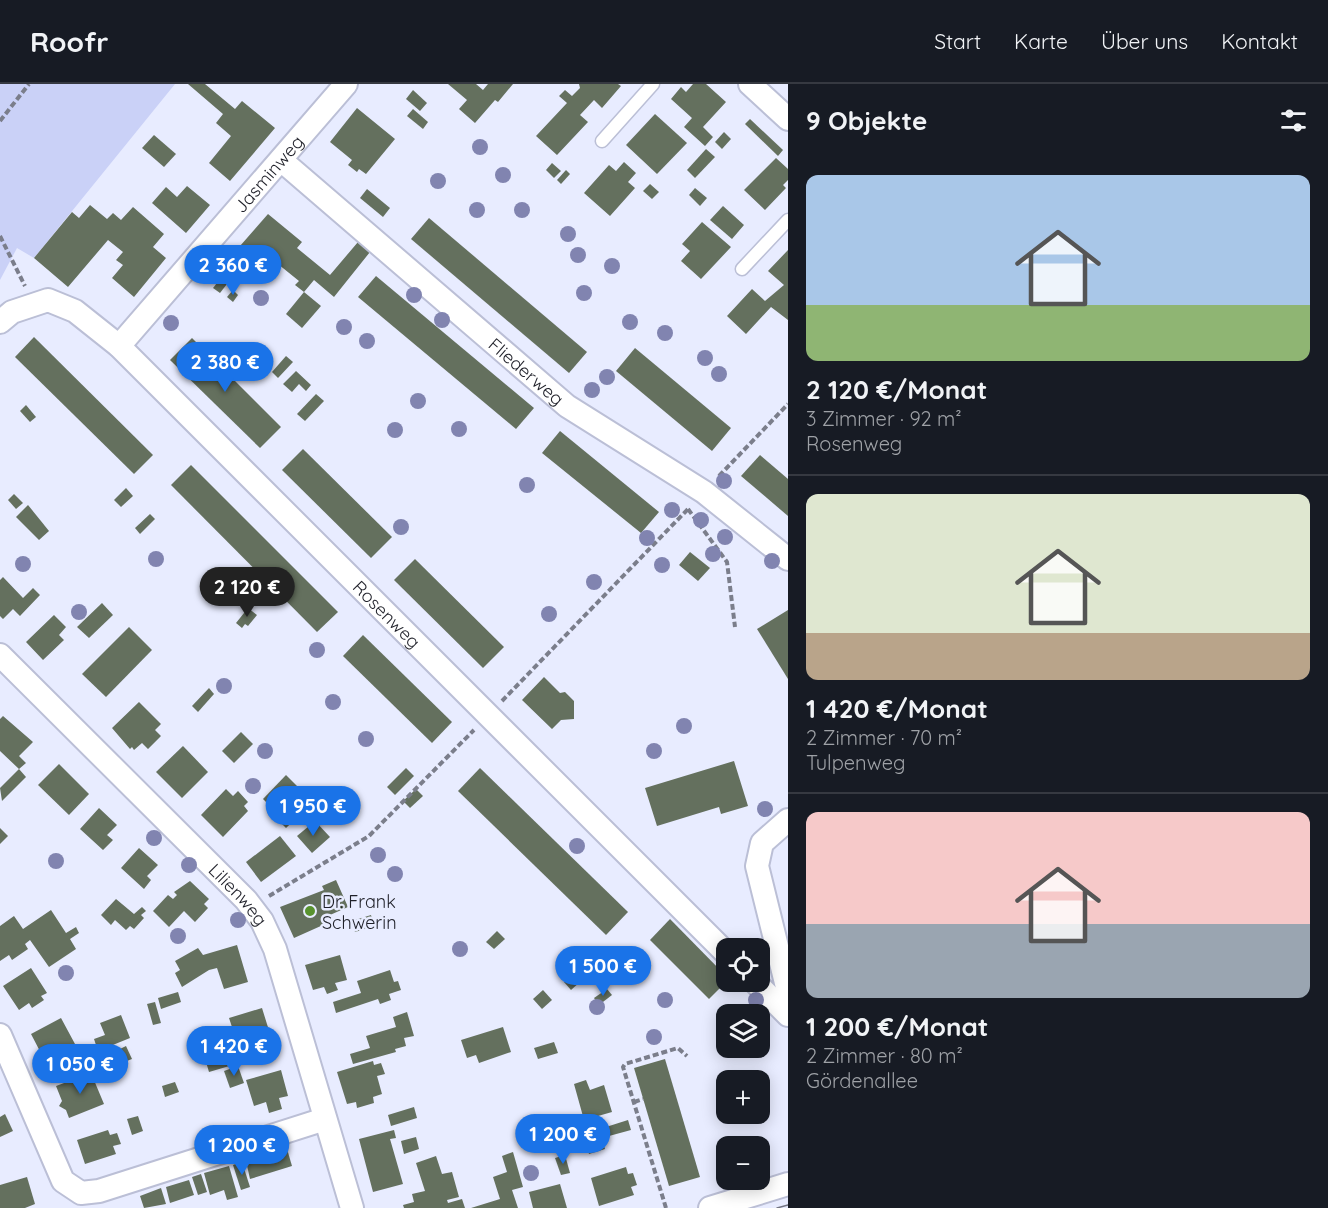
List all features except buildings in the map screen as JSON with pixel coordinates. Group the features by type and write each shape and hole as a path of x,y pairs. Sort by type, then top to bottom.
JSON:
{"street":[{"name":"Jasminweg","path":"119,346 346,84"},
{"path":"750,84 788,119"},
{"name":"Fliederweg","path":"281,160 567,406 704,492 788,559"},
{"name":"Rosenweg","path":"33,303 48,300 75,311 119,346 716,943"},
{"path":"0,322 12,312 33,303"},
{"name":"Lilienweg","path":"0,655 246,900 262,921 275,949 352,1208"},
{"path":"788,820 762,843 757,866 788,992"},
{"path":"765,992 788,1015"},
{"path":"0,1035 63,1181 81,1193 99,1191 325,1119"},
{"path":"711,1208 788,1184"}],"lane":[{"path":"602,141 653,84"},
{"path":"742,269 788,220"}],"path":[{"path":"0,121 29,84"},
{"path":"0,236 33,303"},
{"path":"261,901 369,836 788,404"},
{"path":"688,509 727,562 735,627"},
{"path":"666,1208 623,1067 625,1064 678,1048 687,1056"},
{"path":"634,1102 643,1099"},
{"path":"652,1160 660,1158"}],"shaded area":[{"path":"0,84 175,84 34,258 17,248 0,280"}],"tram line":[{"path":"777,1208 788,1205"}],"place":[{"name":"Dr. Frank Schwerin","path":"310,911"}]}
